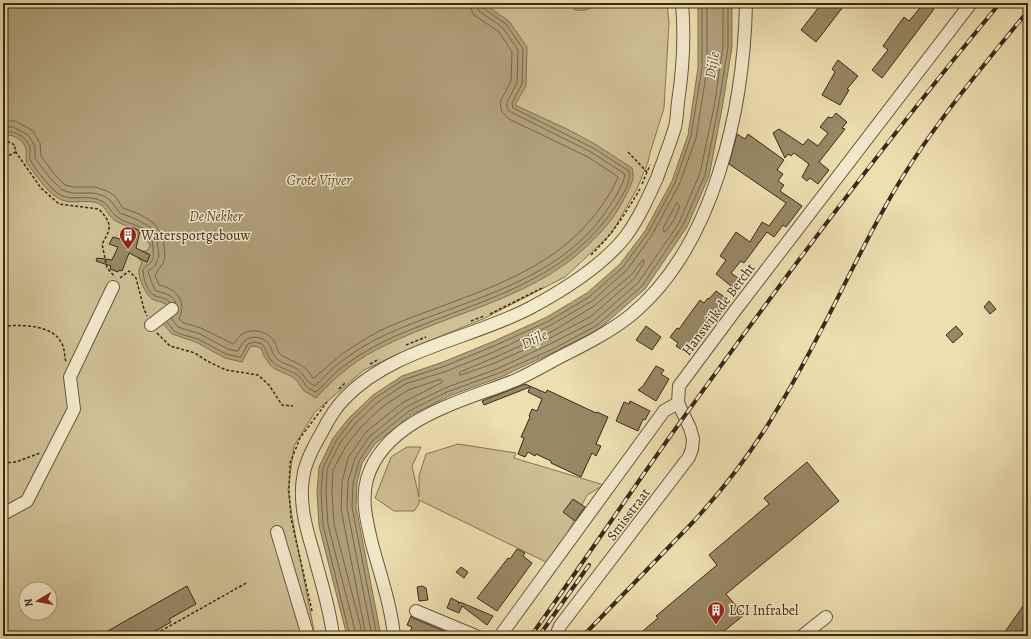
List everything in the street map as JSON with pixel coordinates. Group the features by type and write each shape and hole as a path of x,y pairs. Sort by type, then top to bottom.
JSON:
{"street":[{"path":"333,636 319,574 305,524 302,499 303,477 309,458 331,414 343,399 355,388 377,372 399,360 479,330 529,309 559,292 607,255 624,238 639,216 653,187 675,126 684,55 682,3"},
{"path":"394,636 365,515 366,480 374,461 387,443 401,430 434,412 518,379 605,333 630,316 652,296 690,241 704,214 726,151 741,77 745,36 746,3"},
{"name":"Hanswijk de Bercht","path":"678,403 679,386 972,3"},
{"path":"3,514 27,501 74,409 70,377 113,287"},
{"path":"151,325 172,309"},
{"path":"500,636 664,411 678,403"},
{"name":"Smisstraat","path":"558,636 557,633 560,626 689,457 692,449 692,434 678,403"},
{"path":"277,532 308,636"},
{"path":"416,611 476,636"},
{"path":"802,636 826,618"}],"path":[{"path":"3,145 9,142 15,145 15,151 41,188 59,204 99,209 108,219 109,232 102,244 107,268 118,280 129,271 136,278 144,309 151,325 170,346 195,353 207,361 226,370 258,375 269,385 282,405 293,406"},
{"path":"3,151 3,156 16,152"},
{"path":"628,152 647,172"},
{"path":"591,255 618,224 641,186 649,167"},
{"path":"469,321 489,314 545,287"},
{"path":"3,326 24,325 56,334 63,344 66,361 74,368"},
{"path":"406,345 428,336"},
{"path":"370,365 381,358"},
{"path":"336,391 347,381"},
{"path":"314,616 291,518 289,490 290,463 300,438 321,408 331,397"},
{"path":"3,463 16,462 55,446"},
{"path":"152,636 248,582"}],"green space":[{"name":"De Nekker","path":"3,3 667,3 669,23 664,108 648,162 637,189 611,234 565,277 483,319 411,348 364,370 315,412 294,446 288,491 315,636 3,636"},
{"path":"458,444 516,453 514,458 604,485 587,495 566,536 546,562 419,500 419,504 414,511 394,511 375,498 391,457 407,447 421,447 412,466 419,497 419,476 426,454"}],"water":[{"name":"Grote Vijver","path":"3,3 483,3 509,21 527,47 526,86 515,105 567,129 595,144 632,168 633,180 621,204 605,228 575,257 550,274 524,288 413,333 366,355 348,368 316,398 304,391 297,381 291,376 275,369 270,365 261,348 254,346 250,347 242,362 225,358 196,342 172,334 157,317 167,309 167,305 152,299 141,282 139,270 142,262 138,258 147,262 150,255 142,251 147,251 150,246 144,234 114,220 98,203 67,201 53,195 27,163 26,150 22,142 10,135 3,137"},
{"path":"571,3 595,3 595,6 585,10 575,10"},
{"name":"Dijle","path":"698,3 732,3 732,47 709,176 687,227 645,289 599,329 501,377 449,396 411,415 375,444 362,463 357,483 356,507 381,636 347,636 319,526 317,493 319,467 333,438 349,418 373,395 402,376 443,362 547,317 587,293 620,264 645,231 672,181 688,135 698,68"}],"building":[{"path":"822,3 846,3 816,42 801,30"},
{"path":"924,3 934,9 882,78 872,70 888,50 883,46 904,17 909,21"},
{"path":"838,60 858,76 847,89 849,90 840,105 822,95 835,72 832,69"},
{"path":"836,113 847,122 842,128 845,129 819,162 829,170 818,184 810,178 807,181 802,177 809,164 794,153 791,156 788,154 785,158 773,133 779,129 803,145 808,139 818,146 828,133 820,127 828,117 832,118"},
{"path":"737,134 745,139 748,134 784,160 777,170 783,174 778,181 784,185 780,191 802,206 786,227 783,225 774,237 767,232 744,263 741,261 731,273 741,280 735,289 716,274 726,260 720,256 736,232 750,242 762,222 769,226 786,203 729,164"},
{"name":"Watersportgebouw","path":"132,227 140,231 136,248 150,255 147,262 129,253 122,271 119,270 118,272 110,269 111,266 96,261 97,258 112,260 118,247 109,244 113,237 120,239 124,235 128,236"},
{"path":"716,291 730,301 700,339 697,337 685,352 676,346 678,343 670,337 677,328 679,329 700,300 704,303"},
{"path":"989,301 996,309 990,314 984,307"},
{"path":"646,326 661,337 652,350 636,340"},
{"path":"956,326 963,334 953,343 946,335"},
{"path":"656,366 664,370 661,374 669,379 656,401 638,390 643,386"},
{"path":"525,384 546,393 547,390 608,417 596,444 601,446 596,456 592,453 581,477 536,454 535,456 528,452 525,457 518,454 524,438 521,437 532,409 537,411 542,399 528,392 530,387 484,405 482,401"},
{"path":"630,401 650,411 645,420 643,419 638,431 616,421 624,402 629,404"},
{"path":"807,462 839,501 726,594 744,615 718,636 637,636 658,618 656,616 717,565 709,555 769,504 764,498"},
{"path":"573,499 585,507 575,521 563,512"},
{"path":"517,549 525,553 523,556 532,563 497,611 477,598 508,558 510,559"},
{"path":"461,567 468,572 464,578 456,572"},
{"path":"187,586 196,604 169,619 171,622 147,636 99,636"},
{"path":"422,586 426,588 428,600 419,601 417,587"},
{"path":"451,598 459,602 458,604 460,602 493,616 487,625 462,606 459,613 447,608"},
{"path":"1028,599 1028,622 1018,636 1002,636"},
{"path":"411,616 456,636 428,636 421,633 417,636 408,636 412,627 407,625"}],"railway":[{"path":"531,636 676,428 834,212 1000,3"},
{"path":"583,636 694,521 728,481 749,453 793,383 871,232 900,181 952,106 1028,11"},
{"path":"539,636 589,565"}],"place":[{"name":"Watersportgebouw","path":"128,250"},
{"name":"LCI Infrabel","path":"716,625"}]}
